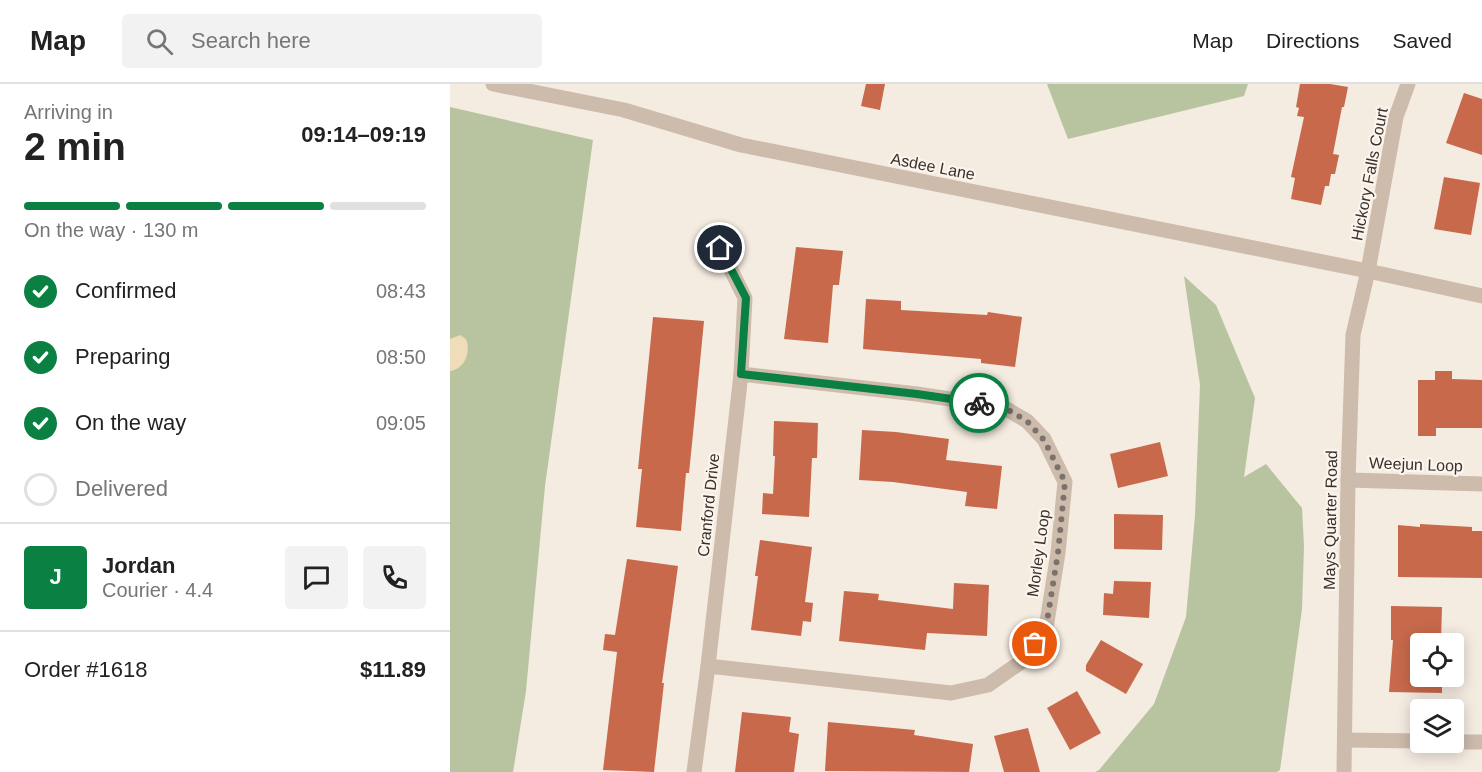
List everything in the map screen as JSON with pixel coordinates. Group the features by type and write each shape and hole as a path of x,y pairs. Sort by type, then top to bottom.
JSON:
{"street":[{"name":"Asdee Lane","path":"493,84 624,110 741,146 1368,271 1482,296"},
{"name":"Hickory Falls Court","path":"1368,271 1396,117 1408,84"},
{"name":"Cranford Drive","path":"694,772 741,374 746,298 720,248"},
{"name":"Mays Quarter Road","path":"1344,772 1348,480 1353,335 1368,271"},
{"name":"Morley Loop","path":"708,666 951,693 988,686 1024,660 1046,628 1058,553 1065,482 1044,440 1027,421 1003,407 917,394 741,374"},
{"name":"Weejun Loop","path":"1348,480 1482,484"},
{"path":"1346,740 1410,741"},
{"path":"1464,742 1482,742"}],"green space":[{"path":"1047,84 1248,84 1244,96 1068,139"},
{"path":"450,107 593,140 545,486 526,691 513,772 450,772"},
{"path":"1184,276 1216,305 1255,398 1244,477 1266,464 1302,508 1304,546 1302,609 1280,770 1277,772 1095,772 1154,704 1186,617 1195,516 1200,385"}],"sand":[{"path":"460,335 466,339 467,354 460,367 450,371 450,339"}],"building":[{"path":"866,84 885,84 880,110 861,106"},
{"path":"1300,84 1330,84 1348,87 1333,154 1339,155 1335,174 1331,174 1329,186 1325,186 1321,205 1291,199 1295,178 1291,177 1304,117 1297,116 1299,108 1296,107"},
{"path":"1464,93 1482,99 1482,155 1446,143"},
{"path":"1444,177 1480,183 1471,235 1434,229"},
{"path":"796,247 843,251 839,285 833,285 828,343 784,339"},
{"path":"866,299 901,301 901,310 987,315 988,312 1022,317 1015,367 981,363 981,359 863,349"},
{"path":"653,317 704,321 681,531 636,527 642,469 638,469"},
{"path":"1435,371 1452,371 1452,379 1482,380 1482,428 1436,428 1436,436 1418,436 1418,380 1435,380"},
{"path":"774,421 818,423 817,458 812,458 809,517 762,514 763,493 773,494"},
{"path":"862,430 949,439 946,460 1002,466 997,509 965,506 967,492 859,480"},
{"path":"1160,442 1168,476 1118,488 1110,454"},
{"path":"1114,514 1163,515 1162,550 1114,549"},
{"path":"1420,524 1472,527 1472,531 1482,531 1482,578 1398,577 1398,525 1420,527"},
{"path":"760,540 812,547 805,602 813,603 811,622 803,621 801,636 751,630"},
{"path":"627,559 678,566 662,683 664,683 654,772 603,770 617,652 603,650 605,634 615,635"},
{"path":"1114,581 1151,582 1149,618 1103,615 1104,593 1113,594"},
{"path":"954,583 989,585 987,636 927,633 925,650 839,641 844,591 879,594 878,600 953,609"},
{"path":"1391,606 1442,607 1441,633 1410,633 1410,687 1442,687 1442,693 1389,692 1393,640 1391,640"},
{"path":"1101,640 1143,664 1126,694 1086,671 1086,665"},
{"path":"1077,691 1101,733 1070,750 1047,708"},
{"path":"742,712 791,717 789,732 799,734 794,772 735,772"},
{"path":"828,722 915,730 914,735 973,744 969,772 825,771"},
{"path":"1028,728 1040,772 1004,772 994,736"}],"way so far":[{"path":"979,403 1003,407 1027,421 1044,440 1065,482 1058,553 1046,628 1035,644"}],"route":[{"path":"720,248 746,298 741,374 979,403"}]}
